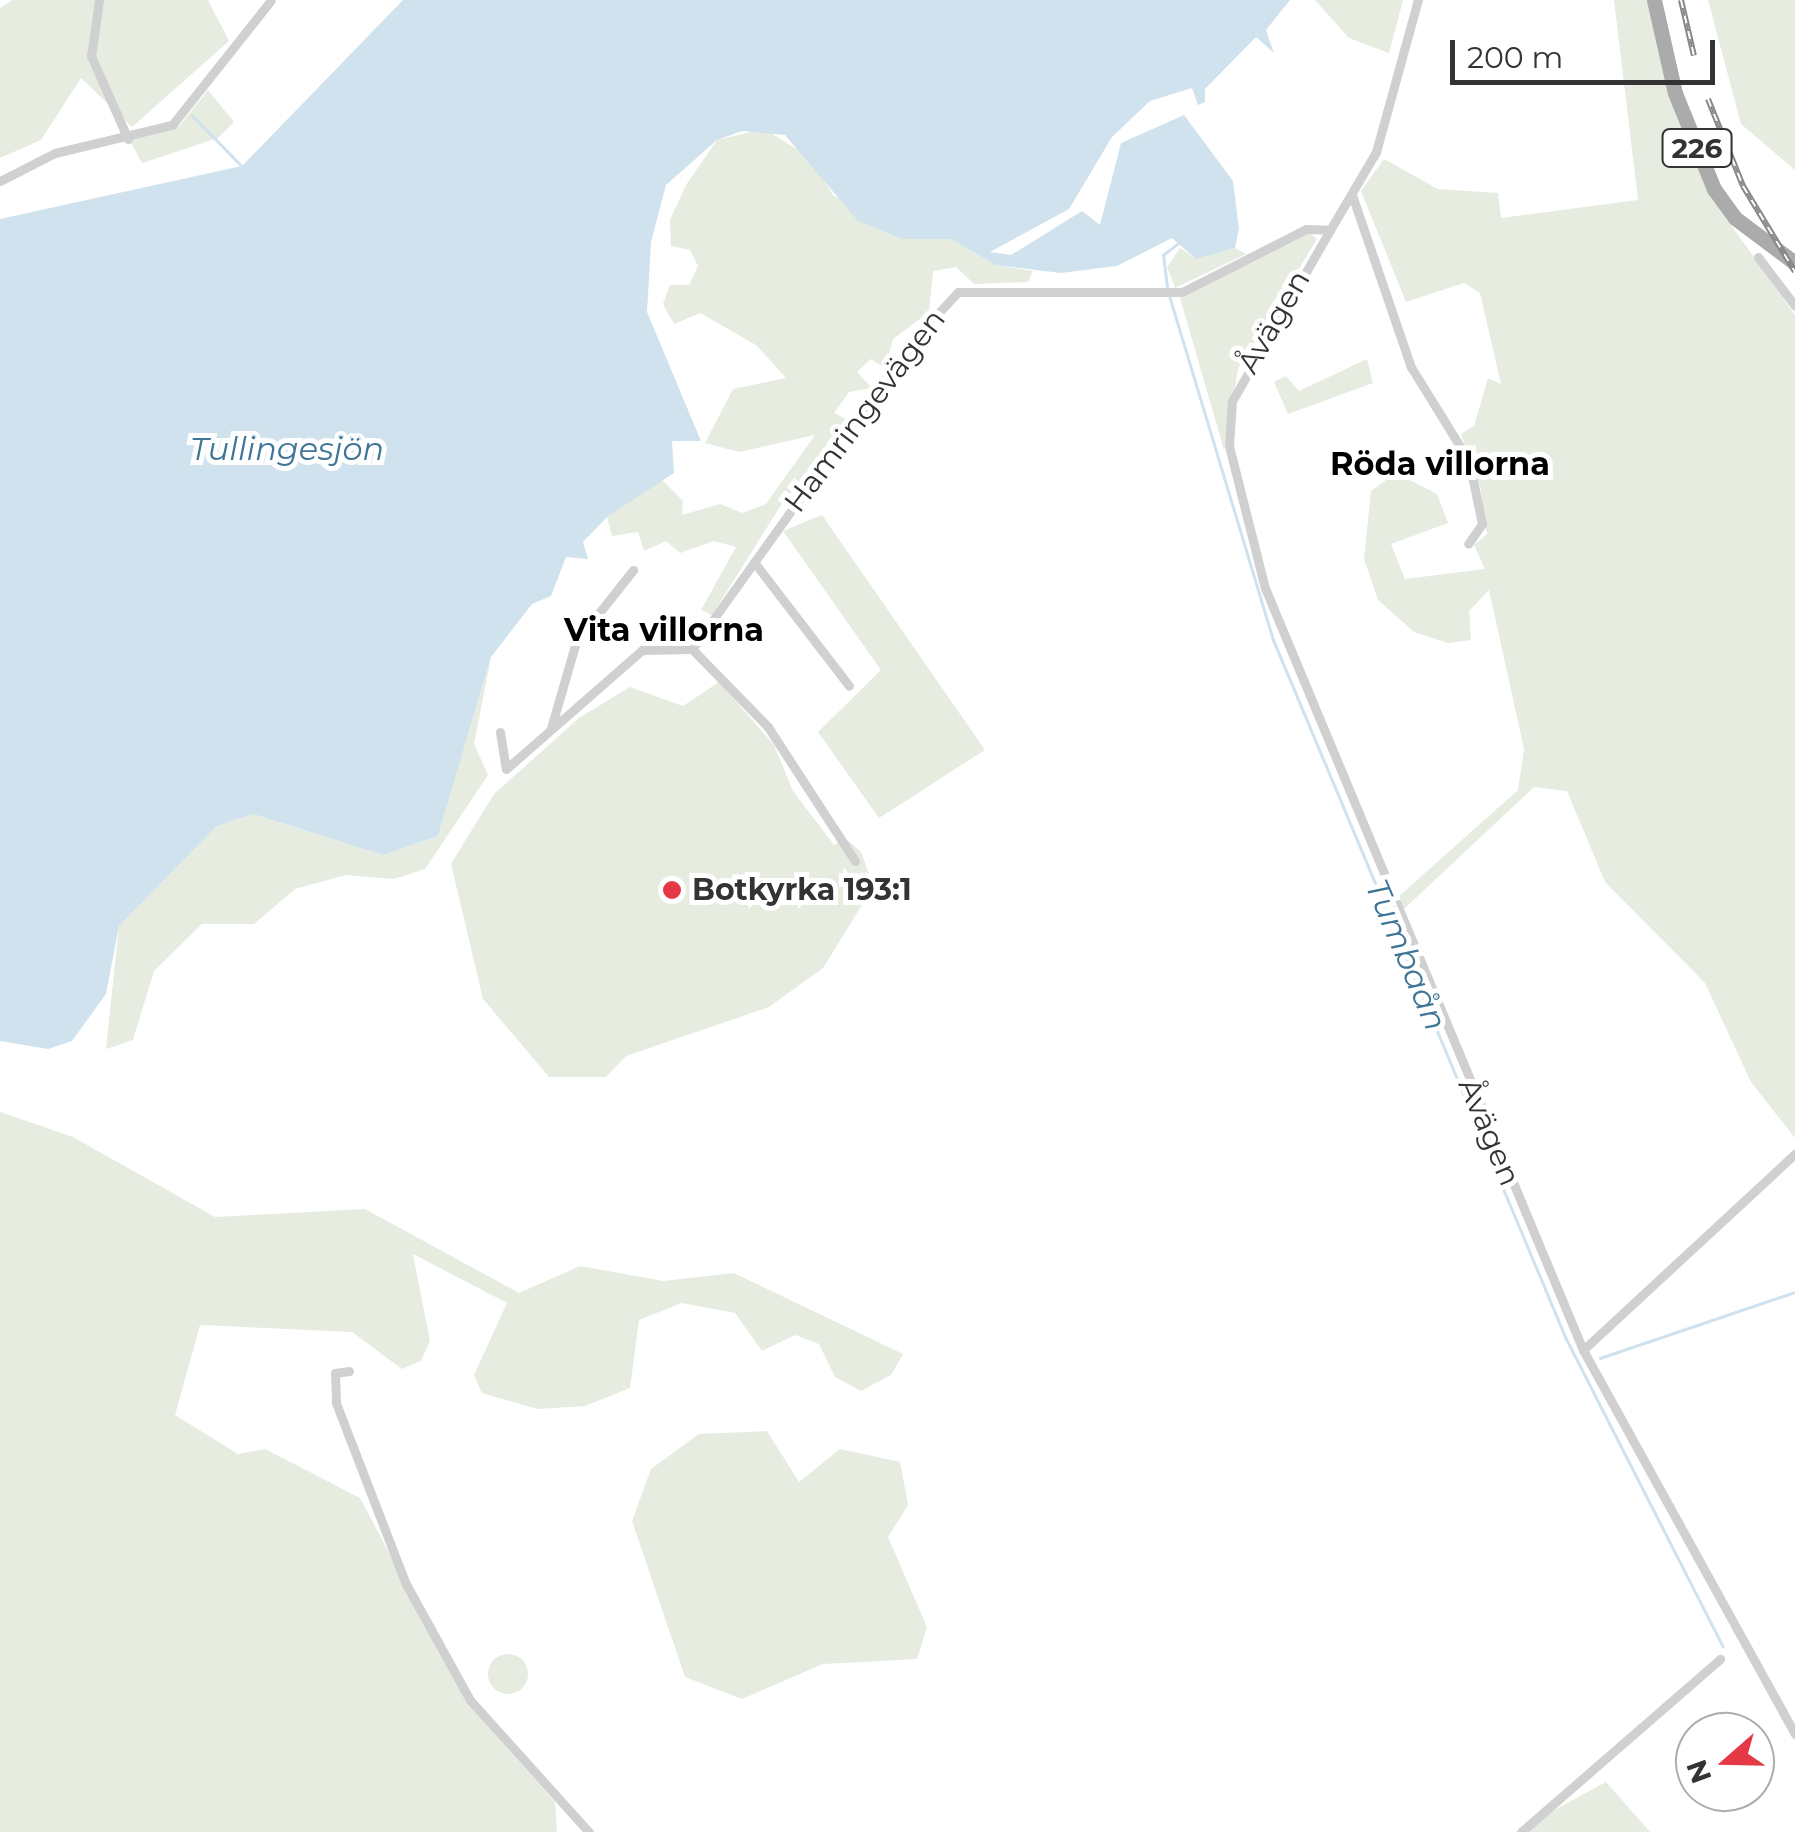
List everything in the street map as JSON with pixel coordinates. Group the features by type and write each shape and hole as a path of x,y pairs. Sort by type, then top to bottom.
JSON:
{"main road":[{"name":"226","path":"1654,0 1675,94 1714,189 1763,252 1795,262"}],"street":[{"path":"99,0 91,56 128,139"},
{"path":"0,181 55,153 128,139 178,120 271,0"},
{"path":"1330,230 1376,152 1418,0"},
{"path":"1352,195 1411,368 1469,461 1482,524 1468,544"},
{"name":"Hamringevägen","path":"692,649 958,292 1182,292 1306,230 1330,230"},
{"name":"Åvägen","path":"1330,230 1244,370 1228,446 1278,628 1583,1350 1795,1734"},
{"path":"1763,252 1795,306"},
{"path":"754,562 848,686"},
{"path":"550,730 576,642 633,570"},
{"path":"500,732 506,769 642,650 692,649 768,727 855,861"},
{"path":"1583,1350 1795,1154"},
{"path":"349,1371 335,1373 336,1403 406,1584 470,1700 589,1832"},
{"path":"1521,1832 1720,1659"}],"shaded area":[{"path":"13,0 208,0 229,41 132,127 81,78 41,140 0,158 0,8"},
{"path":"1315,0 1403,0 1389,53 1349,38"},
{"path":"1614,0 1648,0 1670,96 1721,211 1795,315 1795,1138 1751,1082 1705,983 1605,882 1567,791 1534,787 1404,909 1397,898 1518,790 1524,749 1489,590 1469,611 1471,640 1448,643 1414,632 1378,600 1364,559 1371,491 1396,473 1437,494 1448,523 1391,544 1405,579 1485,569 1474,545 1487,534 1480,486 1461,434 1474,426 1488,378 1501,384 1480,293 1464,283 1406,302 1361,191 1384,159 1438,189 1498,193 1501,218 1638,200"},
{"path":"1708,0 1795,0 1795,170 1741,124"},
{"path":"208,90 234,122 218,138 142,163 129,139 180,125"},
{"path":"764,129 808,156 833,195 902,239 951,239 995,265 1033,271 1028,282 974,284 956,267 933,271 929,312 893,339 885,368 871,359 857,372 872,388 849,392 834,413 850,421 783,502 712,615 701,610 736,547 714,541 680,553 666,541 644,551 638,532 612,536 607,517 662,480 683,501 682,515 720,504 742,513 766,504 815,435 739,452 705,443 733,389 786,378 756,345 700,313 674,324 663,304 670,285 689,285 698,266 690,250 671,246 670,220 686,185 717,140"},
{"path":"1309,232 1317,239 1238,369 1224,450 1180,298"},
{"path":"1180,248 1196,259 1235,248 1246,254 1175,288 1167,267"},
{"path":"1367,359 1373,383 1288,414 1274,382 1286,376 1299,391"},
{"path":"822,515 985,750 879,818 818,732 881,670 783,531"},
{"path":"491,657 474,744 488,775 425,869 394,879 346,875 295,889 254,924 202,924 154,971 133,1040 106,1049 119,926 217,826 253,814 383,855 438,836"},
{"path":"719,682 774,745 793,791 834,845 846,839 861,852 879,901 862,905 823,968 769,1007 626,1056 606,1077 549,1077 483,999 451,864 494,794 579,718 630,687 683,706"},
{"path":"0,1112 73,1137 215,1217 365,1209 519,1293 580,1266 663,1281 734,1273 903,1354 891,1375 861,1391 835,1377 819,1344 795,1335 762,1351 735,1313 682,1303 639,1320 630,1388 585,1406 537,1409 482,1393 474,1375 507,1303 413,1254 430,1341 421,1361 402,1369 352,1332 200,1325 175,1415 238,1454 265,1449 360,1498 470,1706 555,1802 557,1832 0,1832"},
{"path":"767,1431 799,1482 840,1449 900,1462 908,1505 888,1537 927,1627 917,1659 823,1664 742,1699 685,1677 632,1521 651,1469 699,1434"},
{"path":"508,1654 522,1660 528,1674 522,1688 508,1694 494,1688 488,1674 494,1660"},
{"path":"1606,1782 1650,1832 1528,1832 1549,1813"}],"water":[{"name":"Tullingesjön","path":"403,0 1290,0 1266,30 1274,53 1256,37 1205,89 1205,102 1198,105 1192,88 1150,101 1112,137 1069,209 990,252 1011,255 1082,211 1100,225 1121,143 1184,115 1233,181 1239,229 1235,248 1196,259 1172,238 1117,266 1061,273 995,265 951,239 902,239 858,221 785,135 742,131 717,140 666,185 651,242 647,312 701,441 672,441 674,473 607,517 583,542 588,559 566,557 551,596 532,604 491,657 438,836 383,855 253,814 217,826 119,926 106,994 72,1041 48,1049 0,1041 0,219 242,166"}],"waterway":[{"path":"192,115 242,166"},
{"name":"Tumbaån","path":"1167,287 1163,255 1177,244"},
{"name":"Tumbaån","path":"1169,294 1274,641 1566,1338 1723,1646"},
{"path":"1600,1358 1795,1292"}],"railway":[{"path":"1681,0 1694,56"},
{"path":"1708,99 1743,186 1795,272"}],"place":[{"name":"Botkyrka 193:1","path":"672,890"}],"district":[{"name":"Röda villorna","path":"1440,464"},
{"name":"Vita villorna","path":"664,630"}]}
